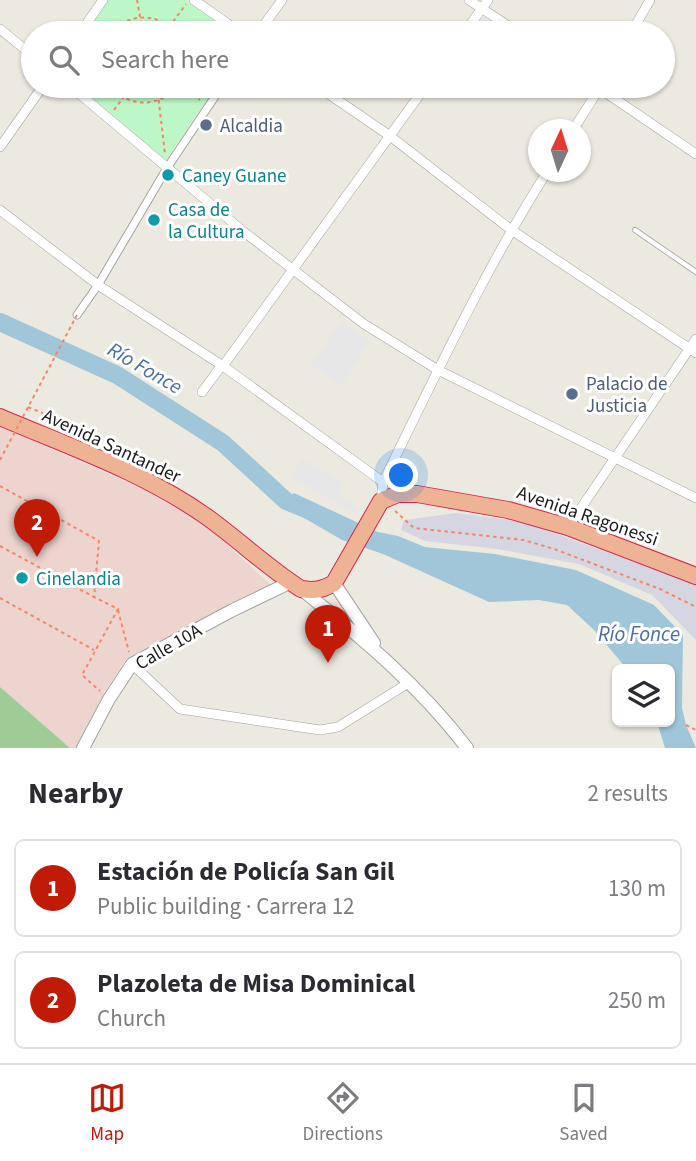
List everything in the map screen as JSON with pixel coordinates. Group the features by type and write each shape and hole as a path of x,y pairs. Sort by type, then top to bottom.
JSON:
{"highway":[{"name":"Avenida Santander","path":"0,417 120,468 173,496 207,517 296,586"},
{"name":"Avenida Ragonessi","path":"379,506 398,494 417,494 508,510 568,527 696,576"},
{"path":"296,586 314,591 324,589 337,578 379,506"}],"street":[{"path":"89,21 103,0"},
{"path":"194,0 224,21"},
{"path":"267,21 282,0"},
{"path":"469,0 485,4 505,21"},
{"path":"638,21 650,0"},
{"path":"473,21 485,4"},
{"path":"0,29 21,46"},
{"path":"0,146 34,98"},
{"path":"84,98 167,168 364,324 438,370 696,498"},
{"path":"77,315 98,285 167,168 214,98"},
{"path":"335,98 390,136 510,229 693,350"},
{"path":"202,392 417,98"},
{"path":"580,119 592,98"},
{"path":"616,98 696,154"},
{"path":"379,506 383,482 438,370 510,229 541,182"},
{"path":"0,210 98,285 223,365 383,482"},
{"path":"568,527 693,350 696,338"},
{"path":"337,578 383,655"},
{"path":"296,586 383,655 467,748"},
{"name":"Calle 10A","path":"83,748 109,699 132,664 231,611 296,586"},
{"path":"132,664 180,709 320,730 338,727 410,682"}],"lane":[{"path":"635,230 696,272"}],"path":[{"path":"137,0 142,21"},
{"path":"173,21 188,0"},
{"path":"91,18 95,21"},
{"path":"127,21 153,18 159,21"},
{"path":"107,118 123,98"},
{"path":"127,98 143,103 162,98"},
{"path":"197,98 208,106"},
{"path":"159,100 167,168"},
{"path":"0,460 77,315"},
{"path":"28,407 50,416 43,435"},
{"path":"0,486 99,541 94,597"},
{"path":"379,506 399,512 414,528 524,540 660,589 696,607"},
{"path":"0,547 118,609 132,664"},
{"path":"0,598 95,650"},
{"path":"109,699 82,675 118,609"},
{"path":"686,725 696,730"}],"shaded area":[{"path":"341,321 370,341 342,386 311,365"},
{"path":"0,426 170,501 217,535 273,587 127,658 105,691 75,748 70,748 0,687"},
{"path":"302,459 344,483 338,495 361,509 356,515 291,476"},
{"path":"456,513 524,522 696,585 696,640 652,595 579,564 497,549 425,541 401,530 404,520"}],"green space":[{"path":"104,0 185,0 216,21 89,21"},
{"path":"92,98 208,98 166,160"},
{"path":"0,687 70,748 0,748"}],"water":[{"name":"Río Fonce","path":"294,493 378,532 398,536 425,547 495,554 576,570 654,605 683,635 682,708 696,748 665,748 659,727 675,727 675,664 623,664 594,630 567,605 539,600 489,602 383,554 342,540 287,508 286,501"}],"waterway":[{"name":"Río Fonce","path":"0,322 117,375 223,443 286,501 308,510"}],"place":[{"name":"Alcaldia","path":"206,125"},
{"name":"Caney Guane","path":"168,175"},
{"name":"Casa de la Cultura","path":"154,220"},
{"name":"Palacio de Justicia","path":"572,394"},
{"name":"Plazoleta de Misa Dominical","path":"37,557"},
{"name":"Cinelandia","path":"22,578"},
{"name":"Estación de Policía San Gil","path":"328,663"}]}
